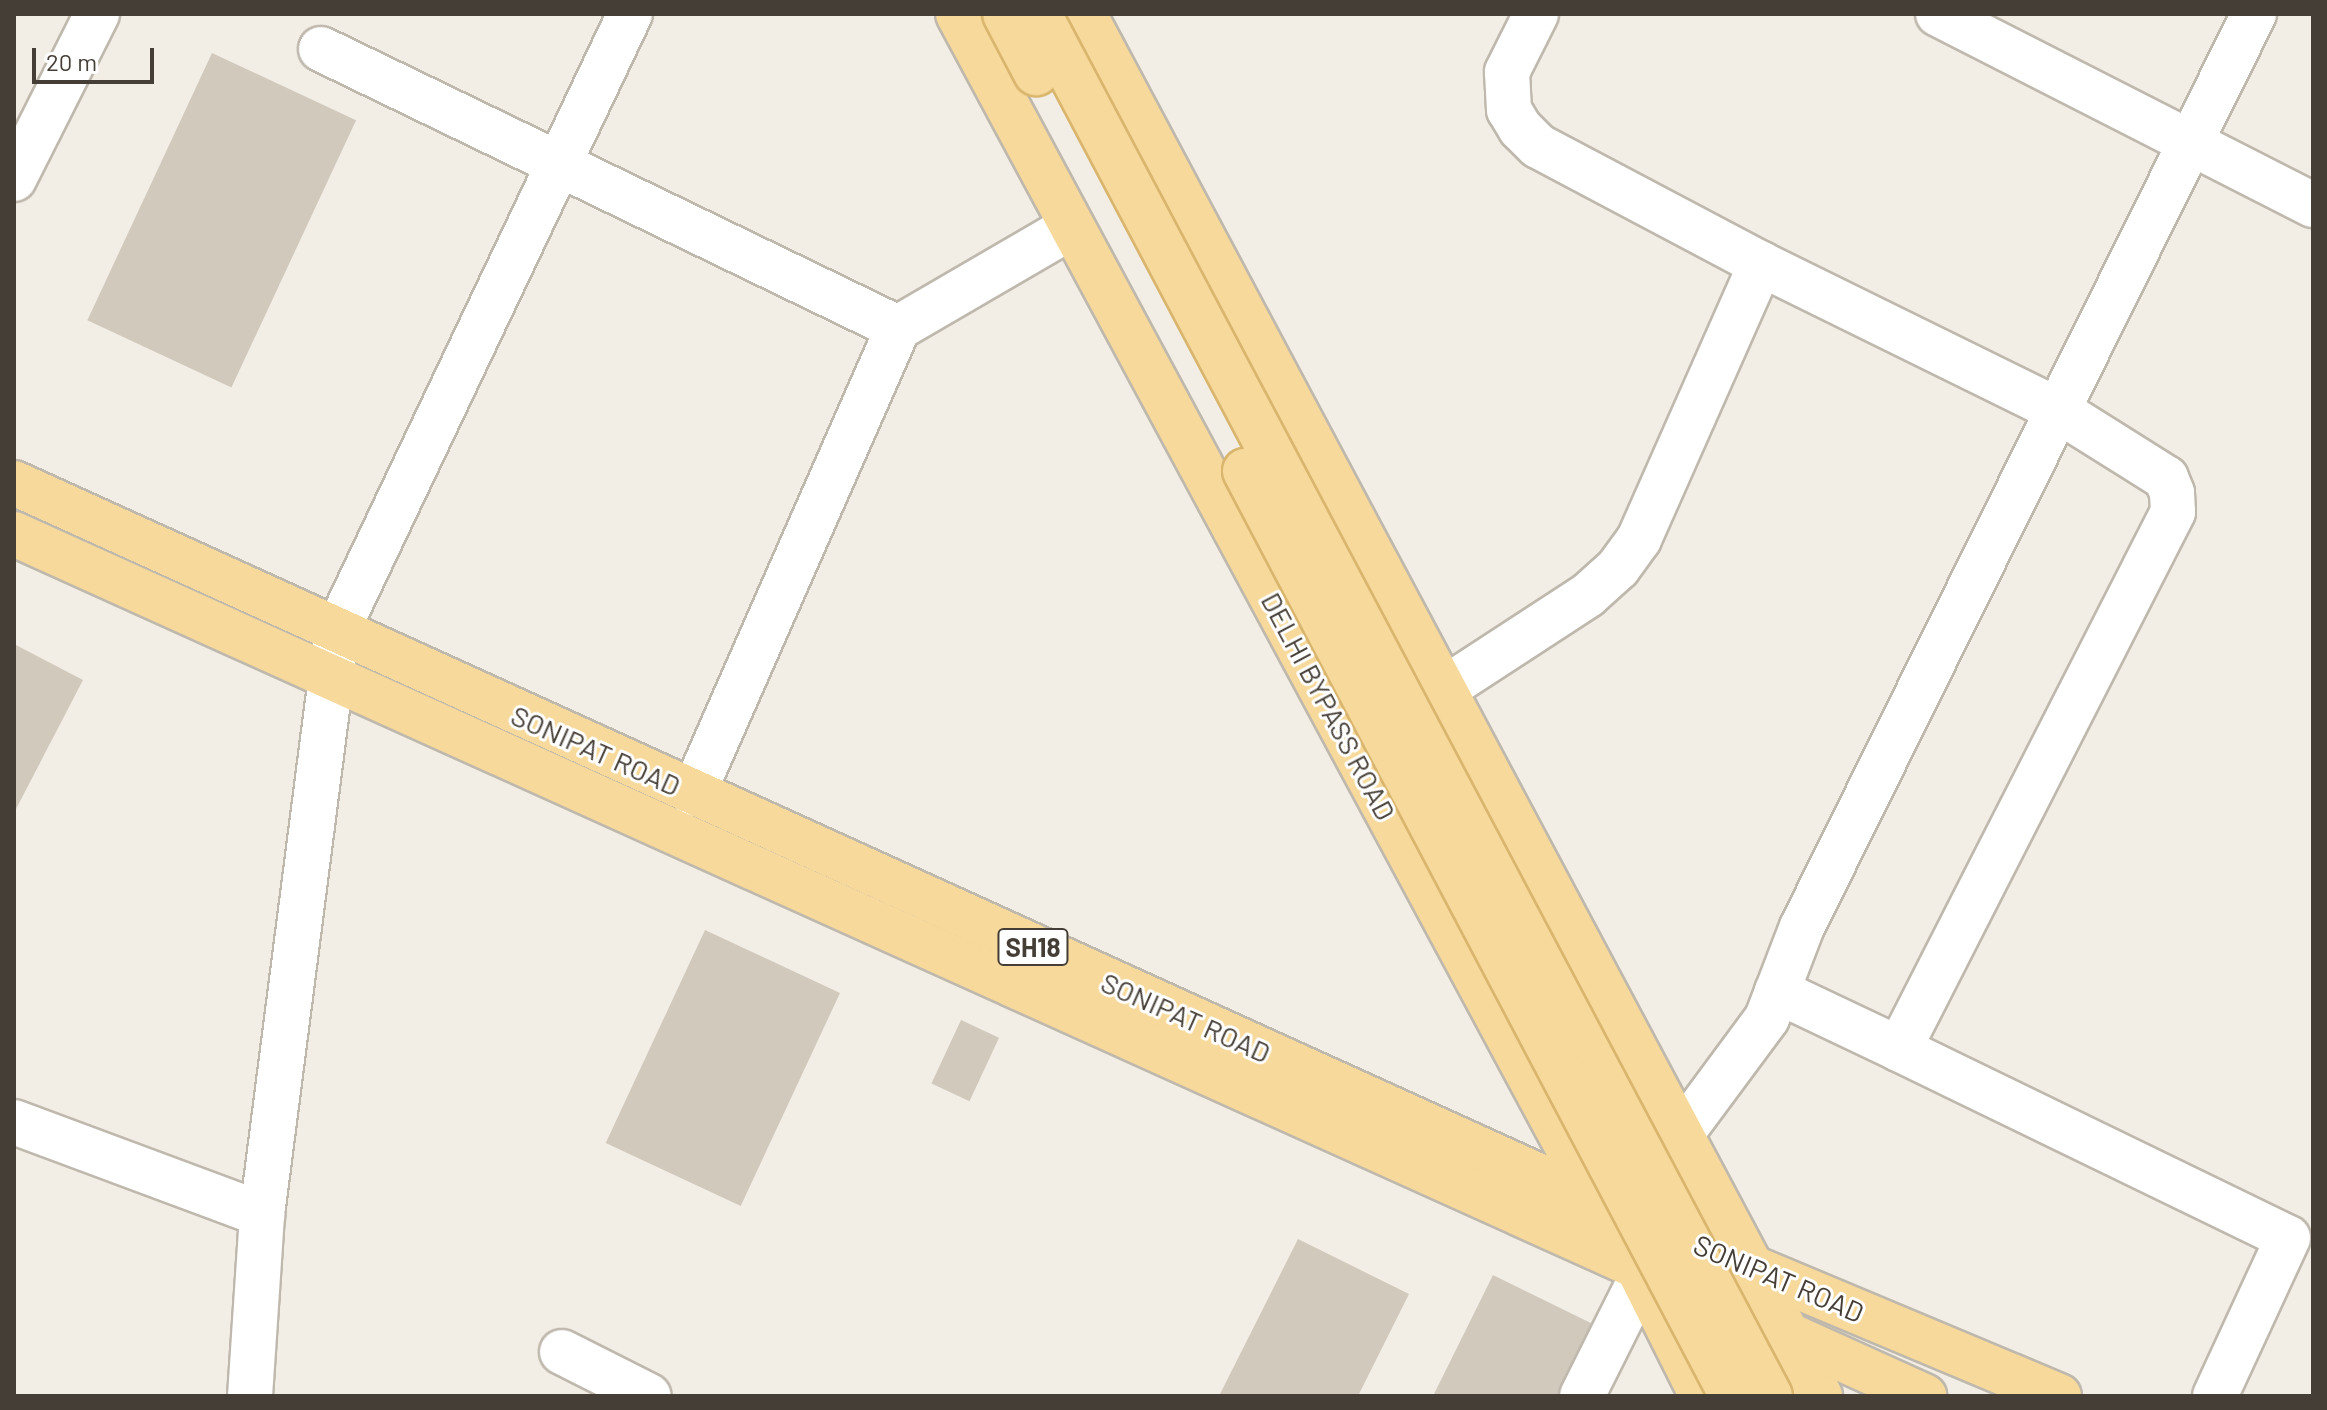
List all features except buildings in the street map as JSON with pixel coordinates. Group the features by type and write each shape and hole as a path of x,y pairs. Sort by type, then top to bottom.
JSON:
{"main road":[{"name":"DELHI BYPASS ROAD","path":"958,14 1070,228 1596,1202 1643,1274 1702,1396"},
{"path":"1005,14 1732,1396"},
{"path":"1039,14 1770,1396"},
{"path":"1084,14 1447,687 1682,1133 1747,1265 1789,1334 1820,1396"},
{"name":"SONIPAT ROAD","path":"14,483 1596,1202 2059,1396"},
{"name":"SONIPAT ROAD","path":"14,534 326,678 1333,1126 1643,1274 1789,1334 1924,1396"}],"street":[{"path":"14,179 97,14"},
{"path":"250,1396 262,1214 326,678 337,631 630,14"},
{"path":"1536,14 1507,72 1509,110 1520,128 1538,146 1761,264 2056,409 2166,478 2173,512 1899,1049"},
{"path":"1938,14 2184,144 2313,205"},
{"path":"1682,1133 1767,1018 1802,927 2184,144 2254,14"},
{"path":"321,49 898,328"},
{"path":"693,794 898,328 1070,228"},
{"path":"1447,687 1588,595 1618,568 1639,539 1761,264"},
{"path":"1777,991 2300,1244 2215,1396"},
{"path":"14,1122 262,1214"},
{"path":"1582,1396 1643,1274"},
{"path":"562,1352 649,1396"}]}
